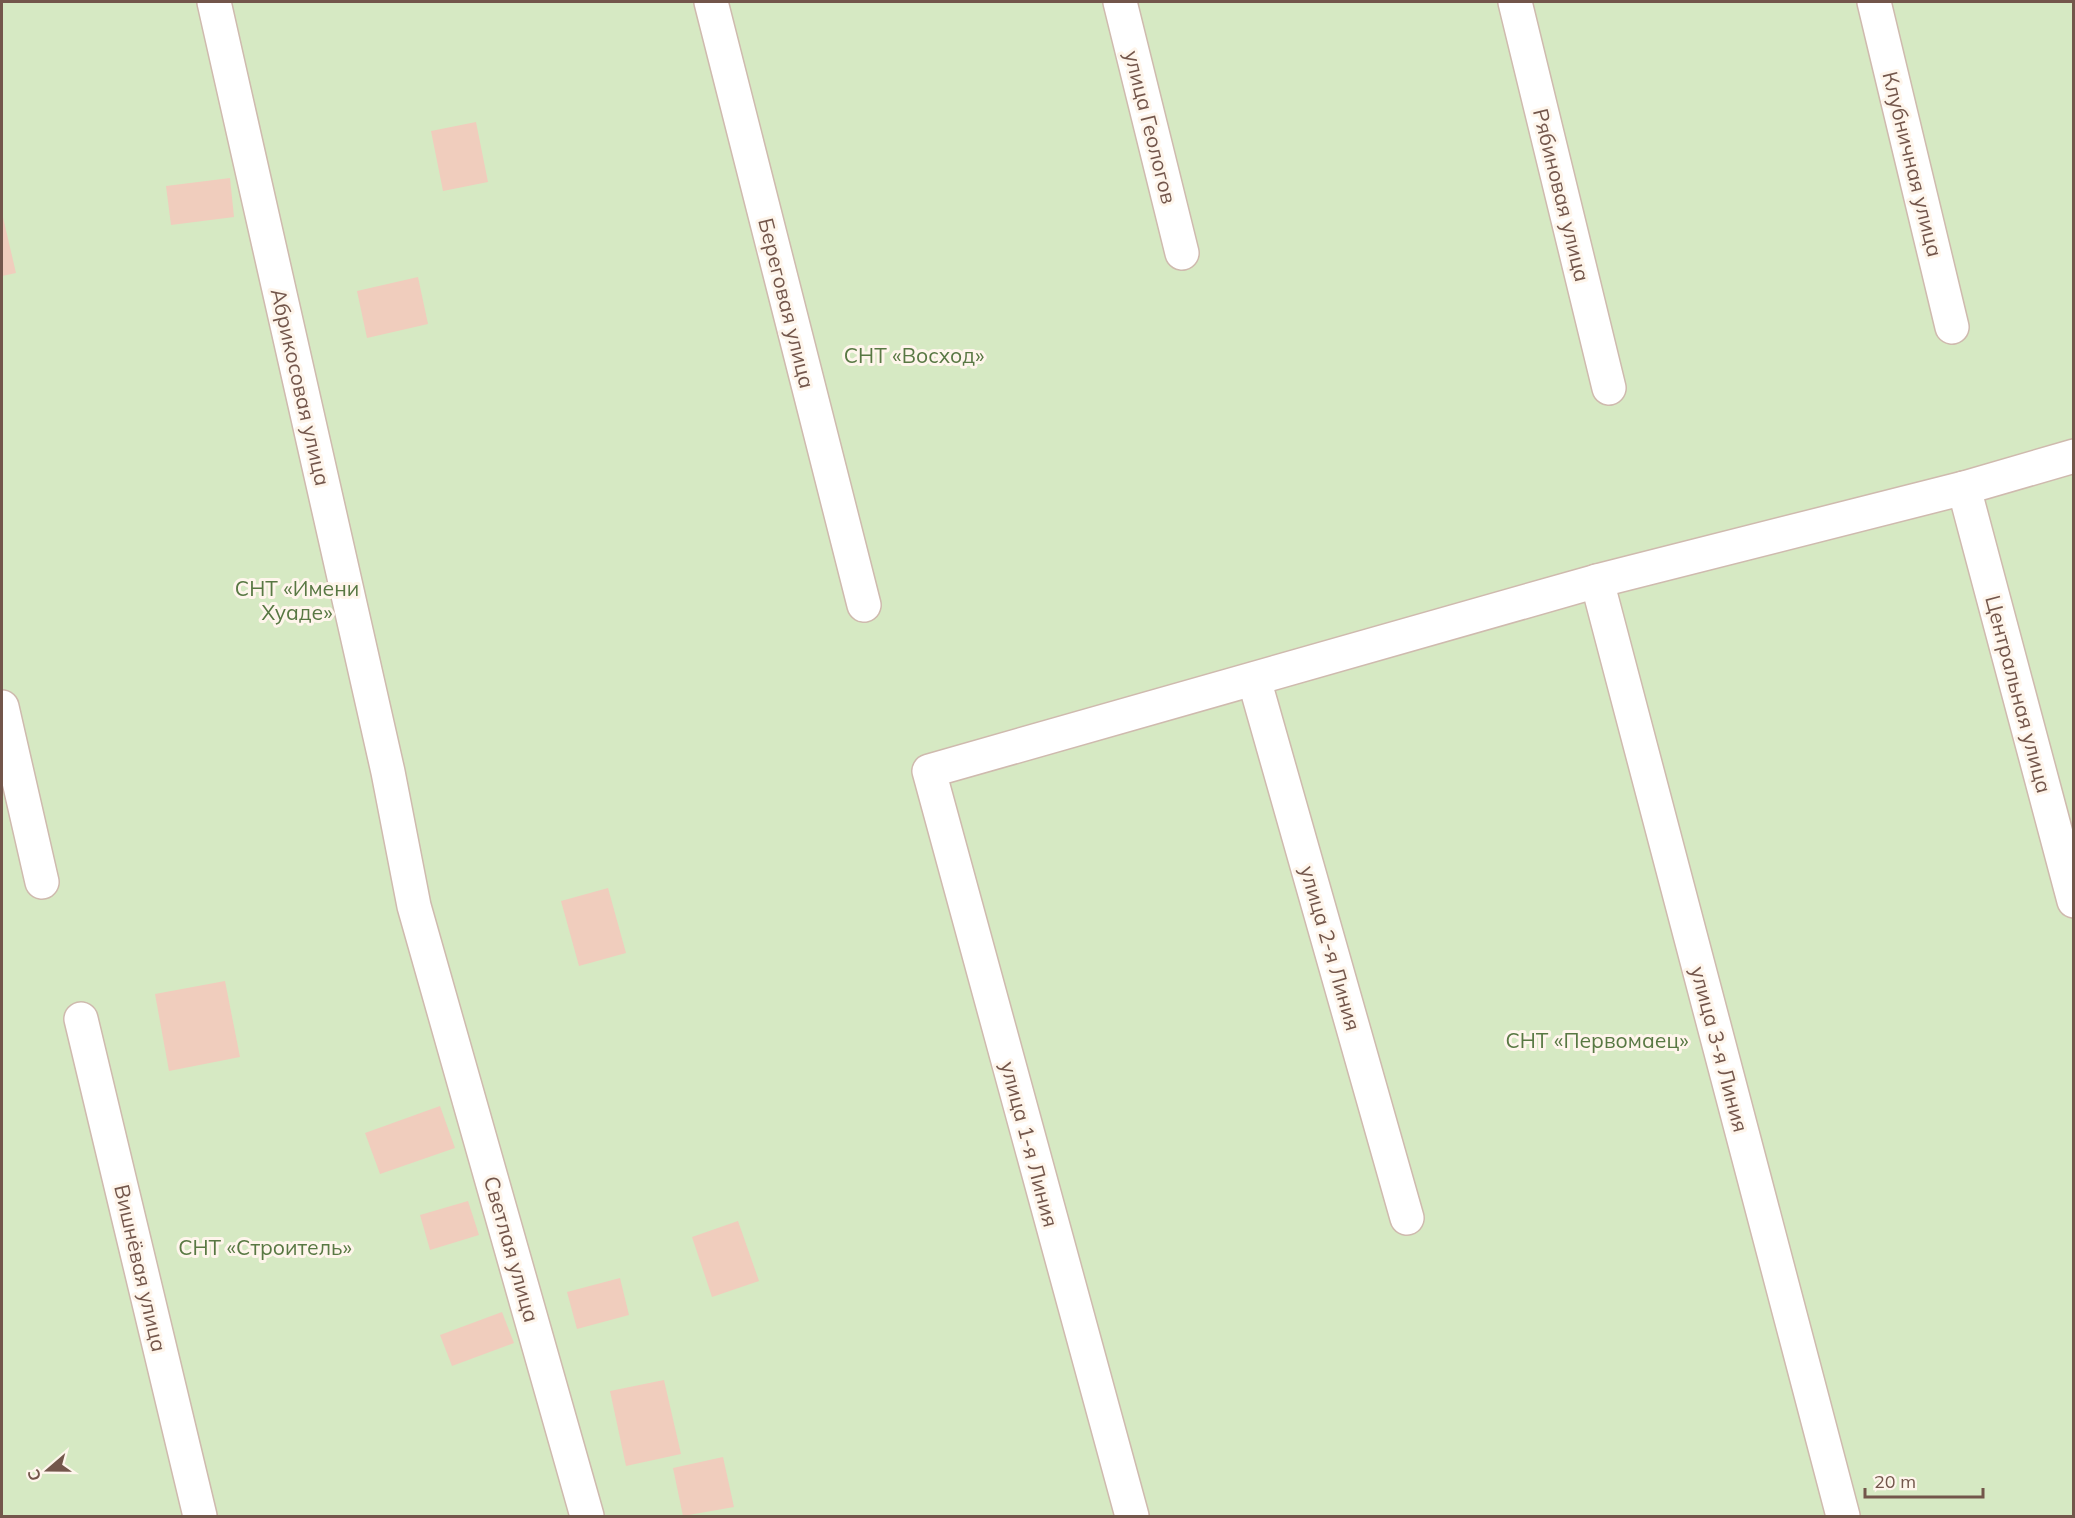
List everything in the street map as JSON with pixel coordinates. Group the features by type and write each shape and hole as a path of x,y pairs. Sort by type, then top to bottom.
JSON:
{"street":[{"name":"Абрикосовая улица","path":"214,2 388,772 414,906 437,982"},
{"name":"Береговая улица","path":"711,2 864,605"},
{"name":"улица Геологов","path":"1120,2 1182,253"},
{"name":"Рябиновая улица","path":"1515,2 1609,388"},
{"name":"Клубничная улица","path":"1874,2 1952,327"},
{"path":"1254,679 1597,581 1964,488 2073,456"},
{"name":"Центральная улица","path":"1964,488 2073,901"},
{"name":"улица 3-я Линия","path":"1597,581 1843,1516"},
{"name":"улица 1-я Линия","path":"1132,1516 929,771 1254,679"},
{"name":"улица 2-я Линия","path":"1254,679 1407,1218"},
{"path":"2,707 42,882"},
{"name":"Светлая улица","path":"437,982 587,1516"},
{"name":"Вишнёвая улица","path":"81,1019 200,1516"}],"green space":[{"path":"2,2 2073,2 2073,1516 2,1516"}],"building":[{"path":"476,122 488,182 443,191 431,131"},
{"path":"230,178 234,217 171,225 166,186"},
{"path":"2,213 16,273 2,276"},
{"path":"418,277 428,324 367,338 357,291"},
{"path":"608,888 626,953 579,966 561,901"},
{"path":"225,981 240,1057 169,1071 155,994"},
{"path":"440,1106 455,1148 380,1174 365,1133"},
{"path":"468,1201 479,1235 430,1250 420,1215"},
{"path":"738,1221 759,1281 712,1297 692,1237"},
{"path":"620,1278 629,1315 577,1329 567,1292"},
{"path":"502,1312 514,1343 452,1366 440,1335"},
{"path":"664,1380 681,1454 626,1466 610,1391"},
{"path":"723,1457 734,1507 683,1516 673,1468"}],"park label":[{"name":"СНТ «Восход»","path":"914,355"},
{"name":"СНТ «Имени Хуаде»","path":"297,600"},
{"name":"СНТ «Первомаец»","path":"1597,1040"},
{"name":"СНТ «Строитель»","path":"265,1247"}]}
